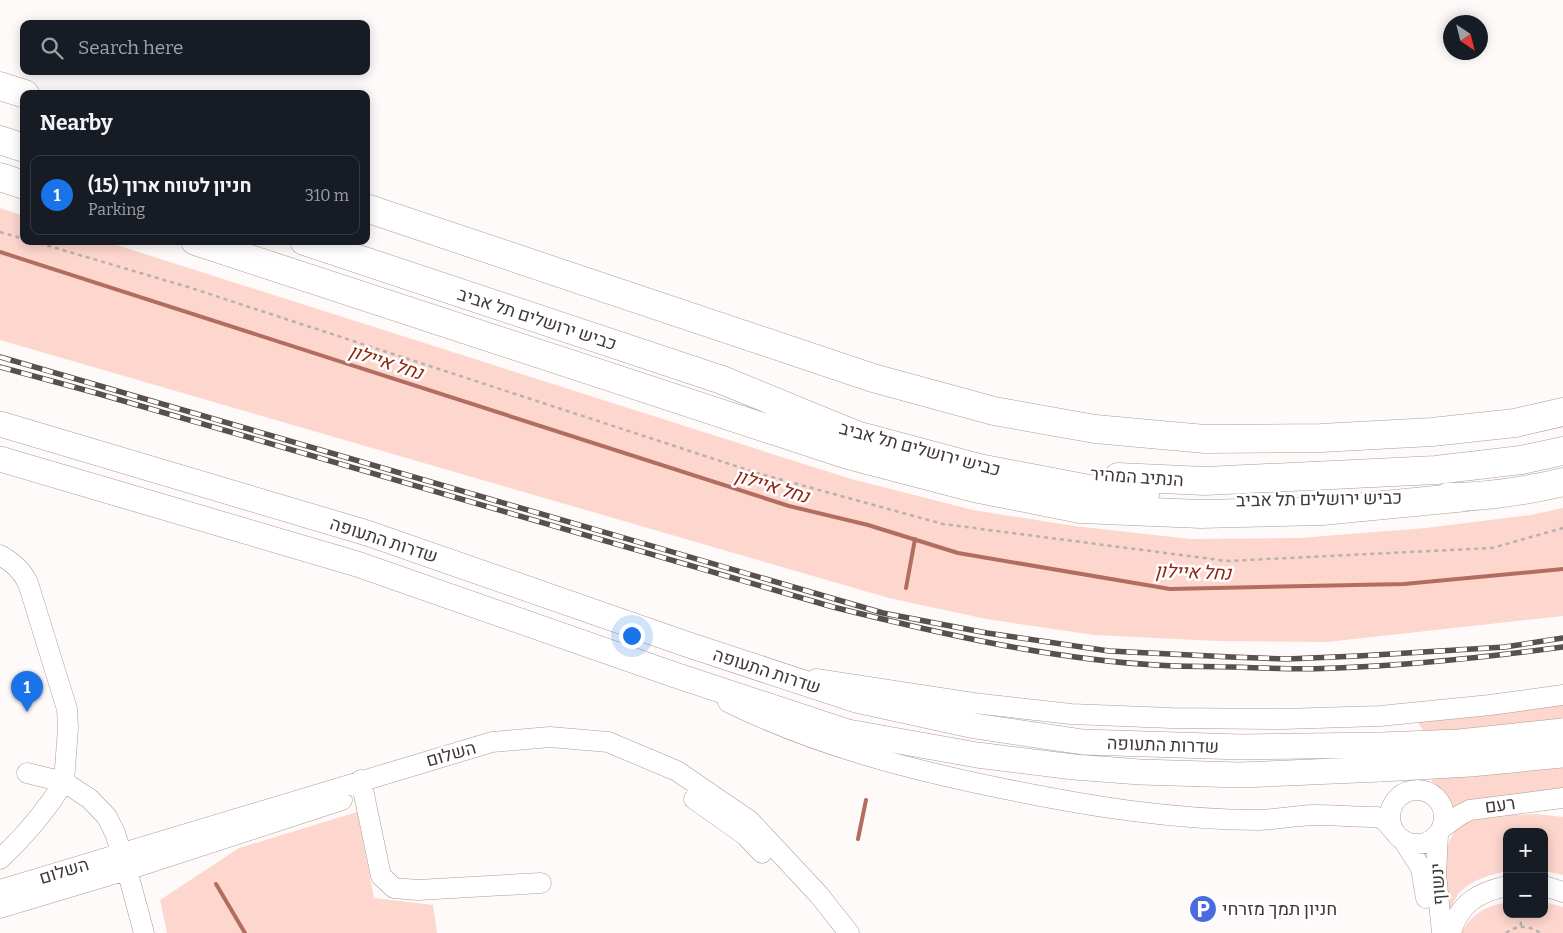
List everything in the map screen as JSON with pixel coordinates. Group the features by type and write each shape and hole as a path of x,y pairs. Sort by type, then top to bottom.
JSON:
{"highway":[{"path":"0,86 20,92"},
{"path":"0,140 20,147"},
{"path":"0,177 20,184"},
{"path":"370,209 873,378 994,410 1095,429 1205,439 1321,438 1432,432 1515,423 1563,412"},
{"path":"207,245 848,455 974,488 1080,509 1201,514 1322,510 1467,497"},
{"name":"כביש ירושלים תל אביב","path":"316,245 722,380 856,435 979,468 1089,489 1207,500 1467,497 1526,490 1563,482"},
{"name":"הנתיב המהיר","path":"722,380 859,422 990,457 1099,476 1205,481 1436,470 1521,460 1563,451"}],"main road":[{"name":"שדרות התעופה","path":"0,424 367,532 766,671 856,700 976,726 1083,742 1241,748 1470,764 1563,755"},
{"name":"שדרות התעופה","path":"0,459 357,564 675,675 848,732 977,755 1140,772 1240,775 1381,757 1459,742 1563,731"}],"street":[{"path":"0,556 16,565 28,583 62,689 67,708 68,728 64,782 50,805 35,824 0,859"},
{"path":"766,671 973,703 1071,714 1171,718 1282,719 1380,716 1490,706 1563,695"},
{"path":"675,675 774,724 826,743 946,777 1073,803 1189,816 1260,820 1313,815 1377,817 1384,820 1399,836 1418,844 1432,840 1440,831 1444,814 1439,800 1420,790 1405,793 1394,805 1391,812 1391,820 1399,836"},
{"path":"1380,716 1401,719 1410,725 1418,735 1424,747 1426,761 1424,780 1420,790"},
{"name":"השלום","path":"0,890 124,862 362,787 492,742 550,737 608,742 677,771 750,821 819,895 849,933"},
{"path":"541,883 418,890 394,888 381,876 362,787 493,754 546,748 603,755 669,781 745,835 809,902 833,933"},
{"path":"27,773 64,782 90,799 108,817 115,833 144,933"},
{"name":"רעם","path":"1440,831 1460,815 1470,810 1519,802 1563,798"},
{"path":"1519,802 1548,805 1563,809"},
{"name":"ינשוף","path":"1440,831 1436,850 1436,874 1442,933"},
{"name":"ינשוף","path":"1399,836 1421,868 1424,880 1429,933"},
{"path":"0,908 124,862"},
{"path":"1451,933 1466,904 1477,896 1503,887"},
{"path":"1548,887 1563,892"}],"path":[{"path":"0,232 20,238"},
{"path":"1520,918 1521,926"},
{"path":"1506,933 1521,926 1534,928 1540,933"}],"shaded area":[{"path":"0,208 20,215 20,245 117,245 851,479 973,510 1074,526 1190,539 1299,538 1426,528 1531,515 1563,508 1563,616 1327,642 1218,641 1094,635 986,619 889,598 0,340"},
{"path":"1563,700 1563,794 1452,813 1450,804 1432,782 1431,750 1429,742 1417,721"},
{"path":"357,812 374,898 433,905 437,933 167,933 160,900 239,848"},
{"path":"1537,814 1563,817 1563,875 1548,872 1548,828 1503,828 1503,872 1477,880 1464,888 1455,900 1449,915 1444,852 1455,830 1463,822 1485,816"},
{"path":"1503,903 1503,918 1548,918 1548,903 1563,907 1563,933 1461,933 1470,920 1492,906"}],"waterway":[{"name":"נחל איילון","path":"0,252 789,506 868,525 958,553 1170,589 1404,584 1563,569"},
{"path":"906,588 915,539"},
{"path":"858,839 866,800"},
{"path":"216,884 245,933"}],"railway":[{"path":"0,357 883,613 987,633 1109,651 1287,659 1505,647 1563,638"},
{"path":"0,367 96,393 833,607 994,644 1116,662 1165,666 1284,669 1365,667 1422,663 1563,647"}],"place":[{"name":"חניון לטווח ארוך (15)","path":"27,712"},
{"name":"חניון תמך מזרחי","path":"1203,909"}]}
